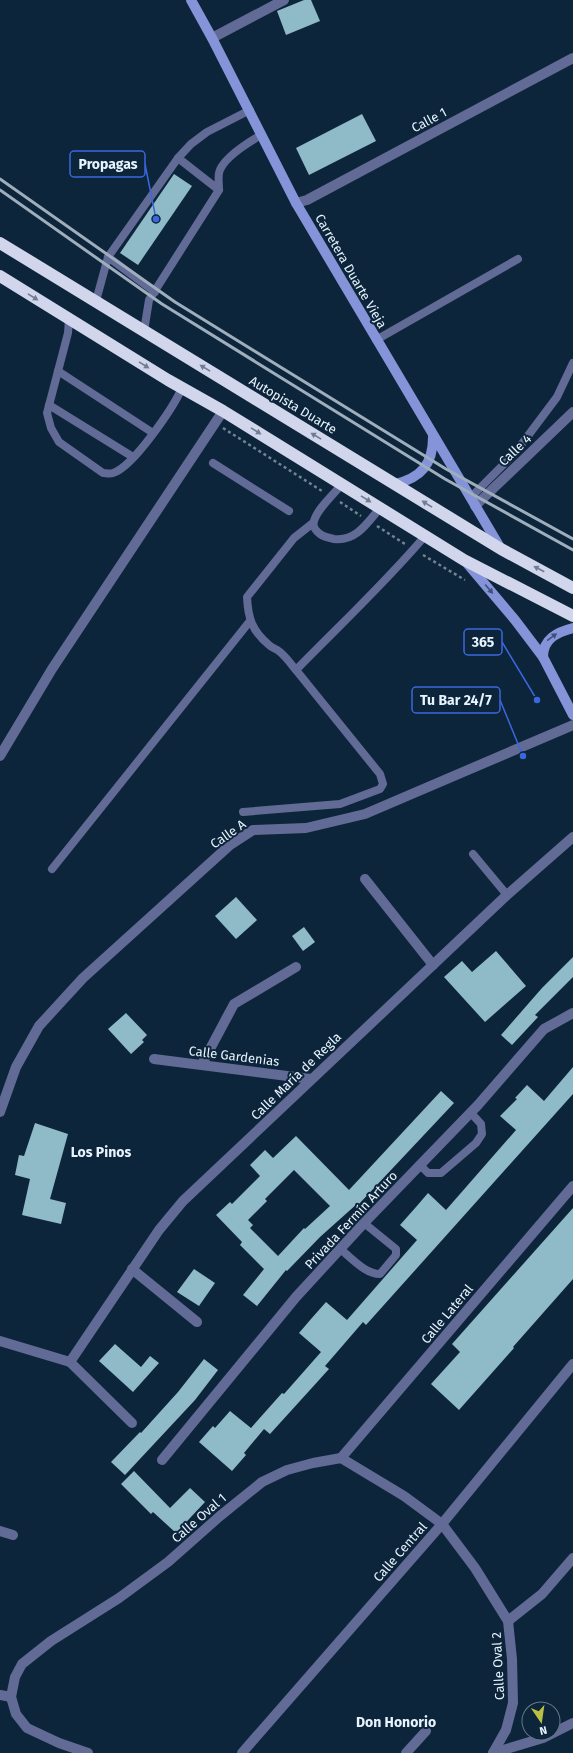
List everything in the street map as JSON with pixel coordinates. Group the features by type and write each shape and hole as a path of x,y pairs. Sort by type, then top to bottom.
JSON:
{"highway":[{"name":"Autopista Duarte","path":"0,243 501,549 573,588"},
{"path":"0,276 182,388 223,411 464,560 573,616"}],"main road":[{"name":"Carretera Duarte Vieja","path":"191,0 250,110 261,135 296,203 433,437 501,549"},
{"path":"395,484 406,482 415,477 424,469 431,457 433,437"},
{"path":"464,560 515,620 543,657 573,715"},
{"path":"543,657 543,649 546,641 556,634 573,628"}],"street":[{"path":"212,38 284,0"},
{"name":"Calle 1","path":"296,203 307,200 573,58"},
{"path":"0,756 52,668 223,411"},
{"name":"Calle 4","path":"473,502 573,412"},
{"name":"Calle A","path":"0,1112 16,1067 39,1026 83,978 230,845 253,830 306,828 365,814 573,725"},
{"name":"Calle María de Regla","path":"70,1362 159,1230 183,1201 507,895 573,837"},
{"path":"365,879 433,965"},
{"path":"202,1064 234,1004 296,967"},
{"name":"Privada Fermín Arturo","path":"162,1460 296,1297 340,1249 471,1113 544,1029 572,1015"},
{"name":"Calle Gardenias","path":"154,1059 311,1079"},
{"name":"Calle Lateral","path":"341,1458 573,1186"},
{"path":"132,1269 198,1322"},
{"path":"0,1341 70,1362 132,1423"},
{"name":"Calle Central","path":"242,1753 442,1524 573,1364"},
{"path":"341,1458 404,1496 442,1524"},
{"name":"Calle Oval 1","path":"10,1697 15,1677 22,1664 51,1641 119,1598 168,1562 220,1516 262,1482 287,1470 341,1458"},
{"name":"Calle Oval 2","path":"442,1524 475,1568 508,1621 514,1702 506,1730 493,1753"},
{"path":"0,1531 14,1535"},
{"name":"Calle Oval 2","path":"508,1621 542,1594 573,1558"},
{"path":"0,1695 10,1697 16,1714 27,1728 88,1753"},
{"path":"493,1753 543,1738 573,1723"},
{"path":"406,1753 426,1731"}],"lane":[{"path":"96,301 108,257 178,158 191,144 207,132 250,110"},
{"path":"144,331 149,300 219,190 219,172 226,162 240,149 261,135"},
{"path":"178,158 219,190"},
{"path":"108,257 155,292"},
{"path":"376,340 518,259"},
{"path":"69,319 68,333 47,413 58,442 103,473 112,473 128,464 169,411 182,388"},
{"path":"473,502 515,453 557,397 573,363"},
{"path":"58,371 153,433"},
{"path":"49,405 133,457"},
{"path":"213,463 289,511"},
{"path":"243,812 340,804 380,789 383,784 380,774 296,670 279,651 271,647 261,638 250,621 248,613 247,597 294,538 313,523 316,516 342,484"},
{"path":"313,523 320,534 337,539 353,536 359,532 380,508"},
{"path":"296,670 368,598 425,536"},
{"path":"52,869 250,621"},
{"path":"473,854 507,895"},
{"path":"420,1165 428,1173 441,1174 476,1143 482,1134 481,1124 471,1113"},
{"path":"340,1249 364,1269 375,1274 380,1274 396,1255 396,1249 364,1223"}],"path":[{"path":"214,423 369,521 471,583"}],"building":[{"path":"304,0 311,0 320,21 286,35 277,11"},
{"path":"362,114 376,141 309,175 296,148"},
{"path":"174,174 192,186 138,265 120,253"},
{"path":"236,897 257,920 236,939 215,916"},
{"path":"304,927 315,942 303,951 292,936"},
{"path":"496,951 526,986 485,1022 444,977 462,961 472,972"},
{"path":"573,957 573,977 535,1015 538,1017 512,1045 501,1035 542,988"},
{"path":"126,1013 147,1035 142,1040 144,1042 131,1054 108,1029"},
{"path":"573,1067 573,1094 366,1325 363,1322 325,1366 329,1369 270,1434 264,1429 244,1453 246,1455 232,1471 199,1442 213,1426 215,1428 230,1411 251,1428 282,1393 284,1394 321,1352 299,1333 326,1302 347,1320 417,1240 400,1225 428,1193 446,1210 516,1130 500,1116 517,1099 515,1098 527,1085 544,1101"},
{"path":"441,1091 454,1103 359,1204 358,1203 320,1237 287,1271 286,1270 257,1306 243,1295 264,1269 240,1245 242,1242 216,1215 230,1202 232,1204 260,1176 250,1165 265,1150 273,1158 296,1136 349,1190","holes":["294,1170 330,1206 305,1229 304,1228 278,1256 250,1228 253,1225 248,1220 267,1201 265,1199"]},
{"path":"35,1123 68,1134 50,1199 66,1203 61,1224 22,1215 30,1179 15,1175 19,1155 24,1156"},
{"path":"573,1208 573,1279 459,1410 431,1384 460,1352 452,1344"},
{"path":"194,1269 215,1283 199,1306 177,1292"},
{"path":"115,1344 141,1367 150,1356 159,1363 133,1392 99,1361"},
{"path":"204,1359 218,1370 195,1400 125,1475 111,1462 140,1432 141,1433 178,1392"},
{"path":"134,1471 170,1508 190,1488 205,1502 176,1533 153,1512 151,1514 121,1484"}],"railway":[{"path":"0,179 175,302 446,469 573,539"},
{"path":"0,190 162,304 445,479 573,550"}],"place":[{"name":"Propagas","path":"156,219"},
{"name":"365","path":"537,700"},
{"name":"Tu Bar 24/7","path":"523,756"}],"district":[{"name":"Los Pinos","path":"101,1152"},
{"name":"Don Honorio","path":"396,1722"}]}
